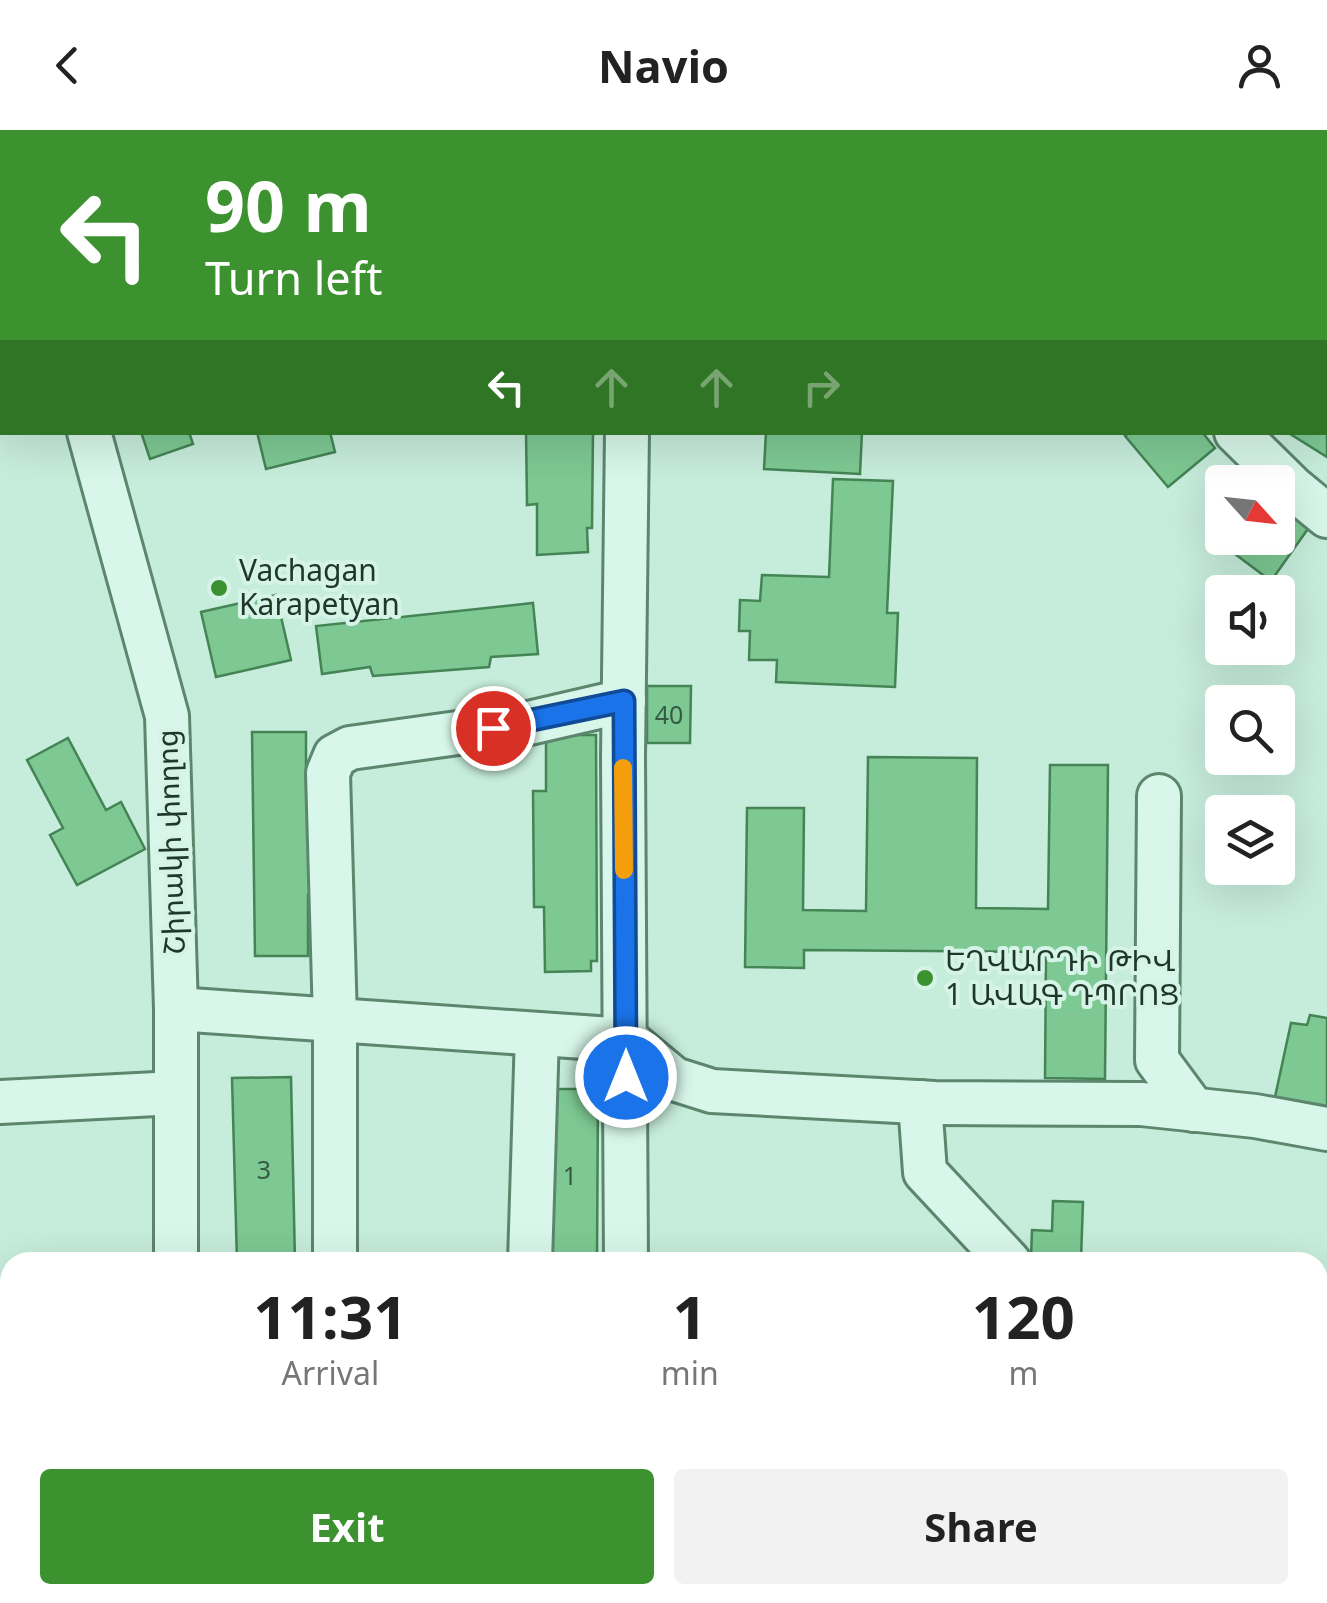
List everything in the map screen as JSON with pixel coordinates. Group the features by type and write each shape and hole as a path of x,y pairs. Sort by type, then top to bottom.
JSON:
{"street":[{"name":"Շիրակի փողոց","path":"90,435 166,716 176,1009 176,1252"},
{"path":"626,1252 624,701 628,435"},
{"path":"1239,435 1292,488 1327,516"},
{"path":"335,1252 335,1020 328,773 334,756 350,748 529,723 624,701"},
{"path":"1158,796 1158,1060 1194,1110"},
{"path":"176,1009 626,1040 674,1078 712,1091 920,1102 1141,1104 1255,1116 1327,1129"},
{"path":"530,1252 537,1034"},
{"path":"0,1102 176,1093"},
{"path":"920,1102 925,1172 1000,1252"}],"building":[{"path":"142,435 190,435 193,444 150,459"},
{"path":"258,435 331,435 335,452 266,469"},
{"path":"526,435 593,435 588,552 537,555 537,504 527,505"},
{"path":"766,435 862,435 860,474 764,469"},
{"path":"1204,435 1215,448 1168,487 1125,436"},
{"path":"1292,435 1327,435 1327,457"},
{"path":"833,479 893,481 887,613 898,613 895,687 776,682 777,660 749,660 750,631 739,631 740,600 760,601 762,575 829,577"},
{"path":"1295,515 1310,526 1295,547"},
{"path":"1236,555 1289,555 1275,575 1263,575"},
{"path":"276,595 291,660 216,677 201,612"},
{"path":"533,603 538,654 491,657 489,667 373,676 370,667 322,674 316,626"},
{"path":"647,686 691,686 690,743 647,743"},
{"path":"252,732 306,732 306,780 319,780 320,895 308,895 308,956 255,956"},
{"path":"546,735 596,735 597,961 591,961 591,971 545,972 544,907 534,907 533,791 546,791"},
{"path":"68,738 106,810 121,802 145,849 77,885 50,835 63,828 27,760"},
{"path":"868,757 977,758 976,908 1048,909 1050,765 1108,765 1105,1079 1045,1078 1046,952 804,950 804,968 745,967 747,808 804,808 803,910 866,911"},
{"path":"1310,1015 1327,1018 1327,1108 1275,1097 1291,1023 1307,1025"},
{"path":"291,1077 295,1252 237,1252 232,1078"},
{"path":"544,1089 598,1089 597,1252 542,1252"},
{"path":"1053,1201 1083,1202 1081,1252 1031,1252 1032,1230 1052,1231"}],"slow traffic":[{"path":"623,768 624,870"}],"place":[{"name":"Vachagan Karapetyan","path":"219,588"},
{"name":"ԵՂՎԱՐԴԻ ԹԻՎ 1 ԱՎԱԳ ԴՊՐՈՑ","path":"925,978"}],"route":[{"path":"493,728 624,701 626,1077"}]}
